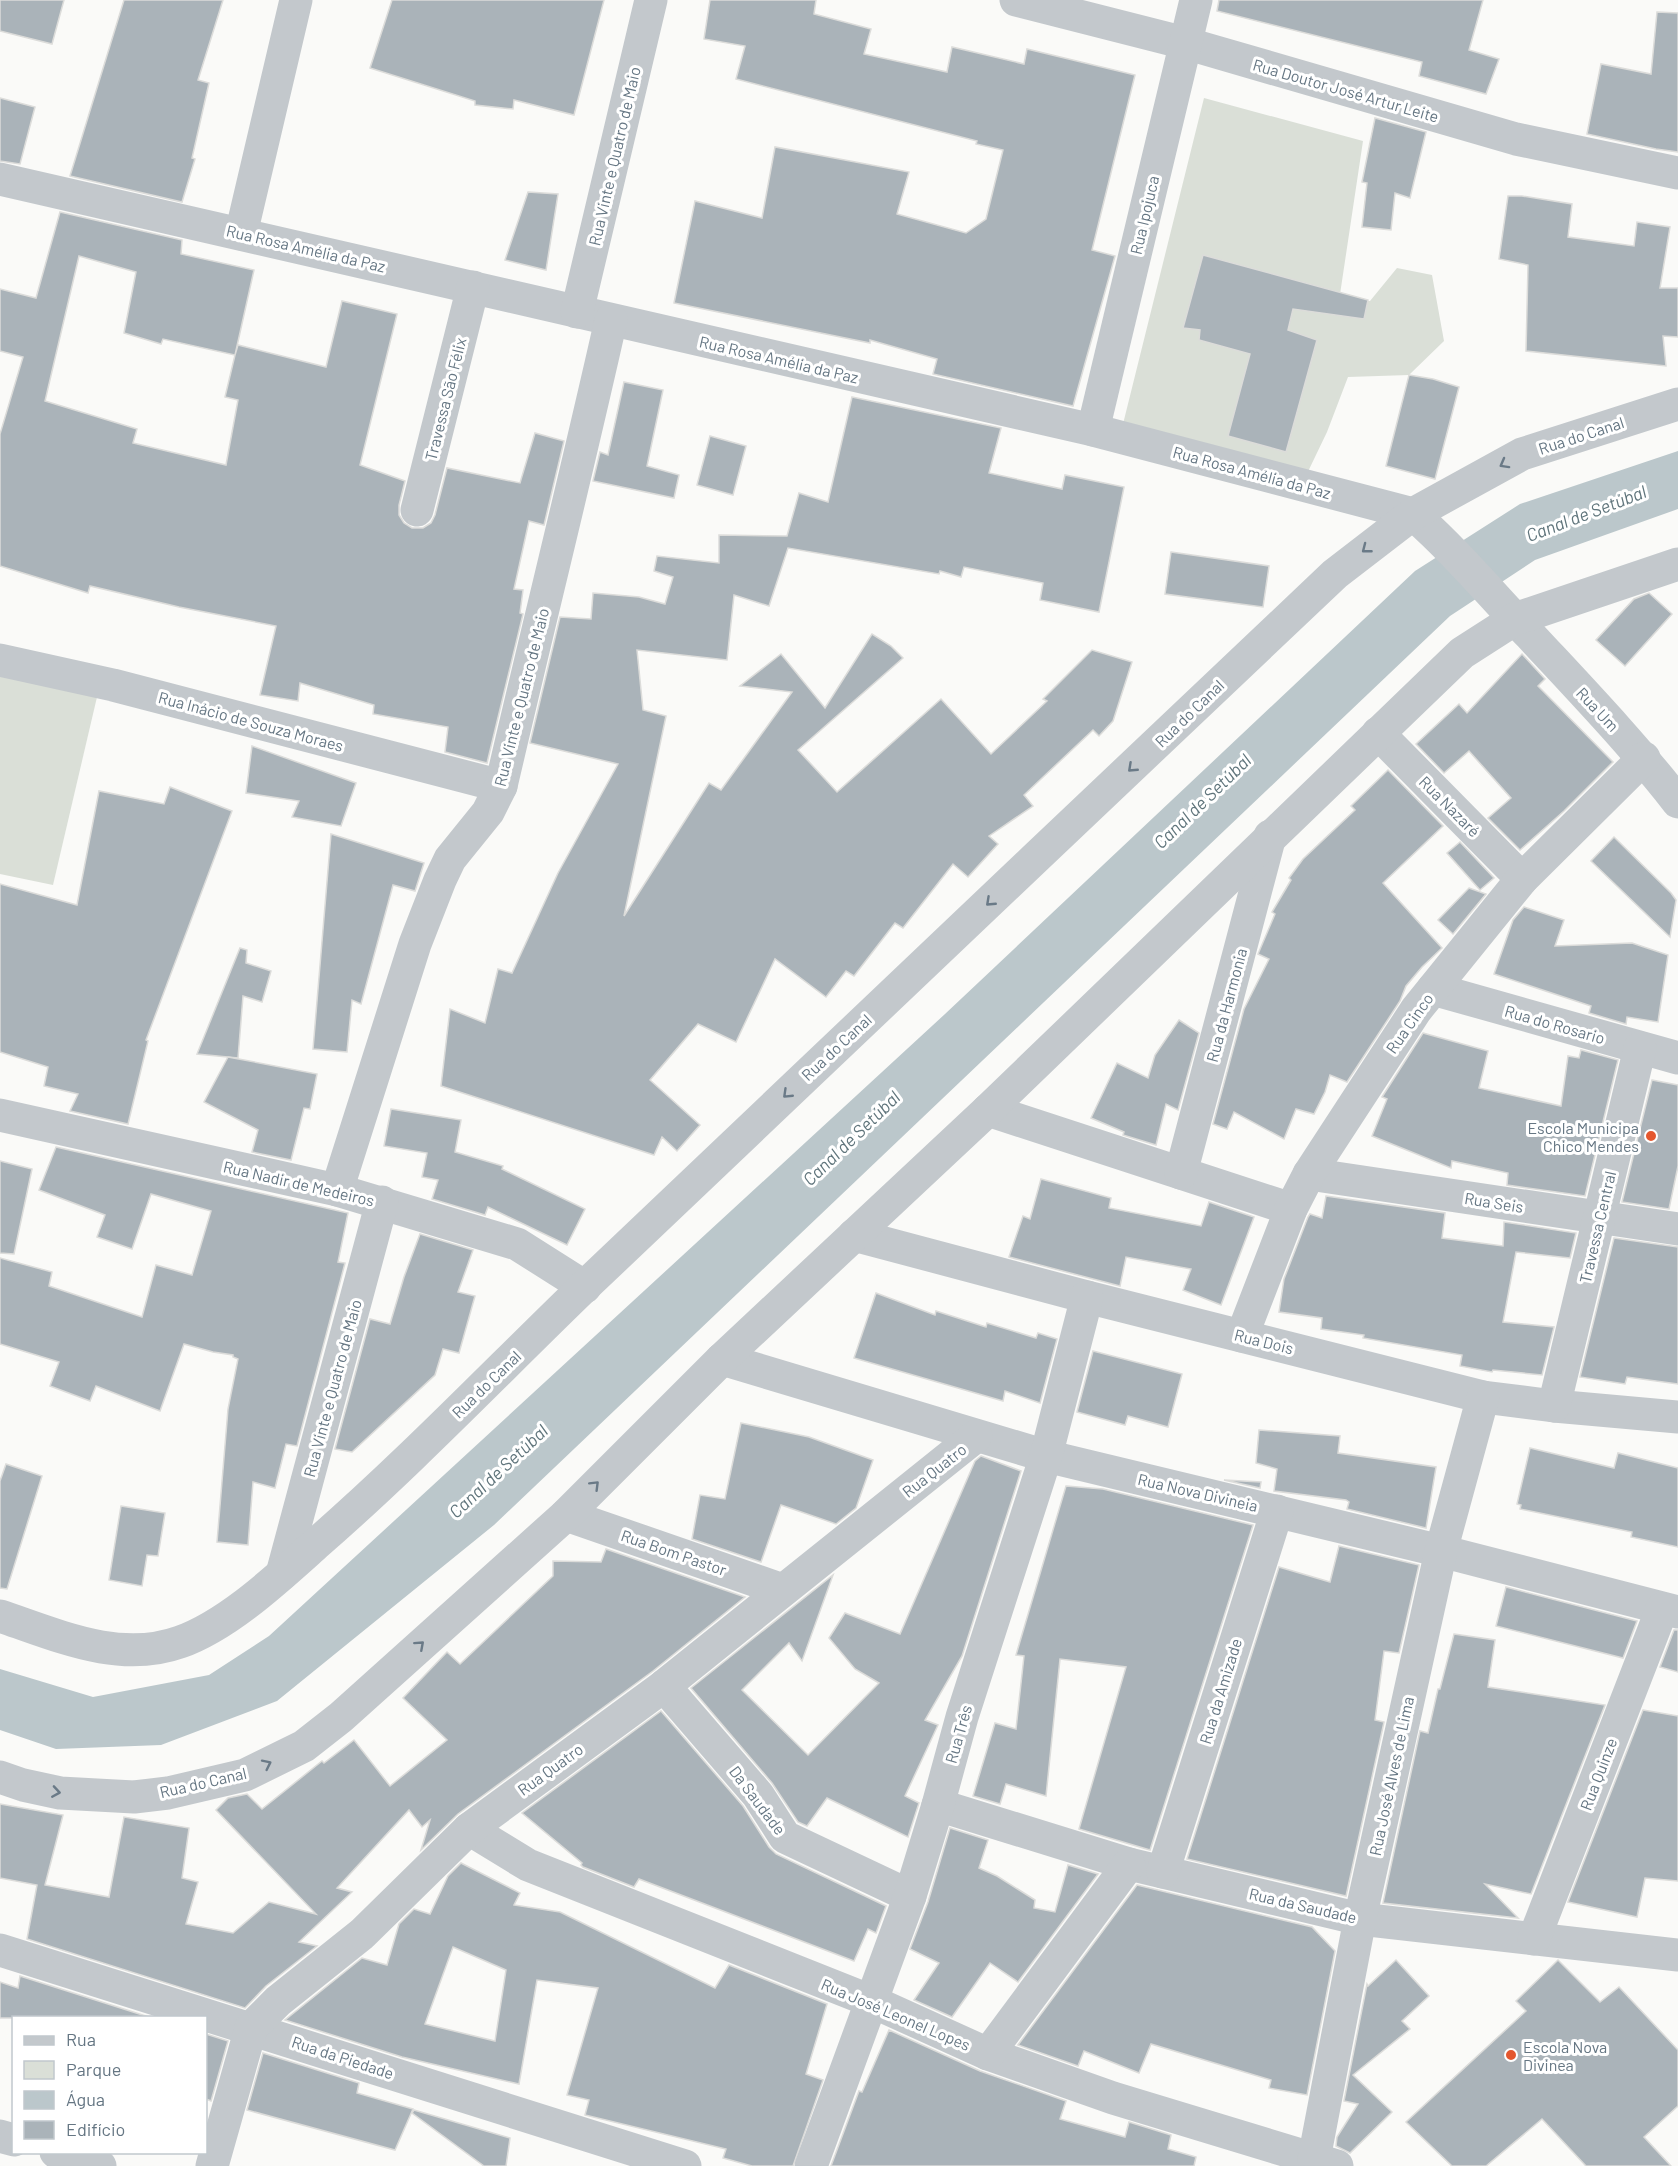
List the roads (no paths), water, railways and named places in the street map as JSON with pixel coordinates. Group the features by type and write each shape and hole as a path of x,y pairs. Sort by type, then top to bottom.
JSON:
{"street":[{"path":"242,234 296,0"},
{"name":"Rua Vinte e Quatro de Maio","path":"577,312 651,0"},
{"name":"Rua Doutor José Artur Leite","path":"1016,0 1185,43 1516,139 1678,173"},
{"name":"Rua Ipojuca","path":"1093,430 1196,0"},
{"name":"Rua Rosa Amélia da Paz","path":"0,179 1093,430 1424,524"},
{"name":"Travessa São Félix","path":"417,510 473,287"},
{"name":"Rua Vinte e Quatro de Maio","path":"337,1190 415,944 440,880 450,859 488,812 501,786 585,435 610,320"},
{"name":"Rua do Canal","path":"0,1616 90,1646 137,1651 179,1643 220,1622 282,1574 365,1501 585,1287 1335,574 1424,524 1522,454 1678,404"},
{"path":"1424,524 1492,592 1515,619"},
{"name":"Rua do Canal","path":"0,1777 23,1785 60,1793 134,1797 168,1793 245,1775 304,1746 341,1717 566,1515 722,1359 988,1110 1462,653 1515,619 1678,564"},
{"name":"Rua Um","path":"1515,619 1644,758 1678,802"},
{"name":"Rua Inácio de Souza Moraes","path":"0,660 113,685 501,786"},
{"name":"Rua Nazaré","path":"1378,733 1522,879"},
{"name":"Rua Cinco","path":"1242,1335 1291,1209 1309,1174 1416,1010 1522,879 1644,758"},
{"name":"Rua da Harmonia","path":"1181,1173 1270,836"},
{"name":"Rua do Rosario","path":"1433,989 1678,1058"},
{"name":"Travessa Central","path":"1554,1406 1640,1048"},
{"path":"988,1110 1291,1209"},
{"name":"Rua Nadir de Medeiros","path":"1,1118 337,1190 382,1202 517,1244 585,1287"},
{"name":"Rua Seis","path":"1309,1174 1678,1229"},
{"name":"Rua Vinte e Quatro de Maio","path":"282,1574 382,1202"},
{"name":"Rua Dois","path":"854,1235 1087,1297 1483,1397 1678,1417"},
{"name":"Rua Três","path":"811,2166 910,1896 962,1717 1046,1456 1087,1297"},
{"name":"Rua Nova Divineia","path":"722,1359 1046,1456 1277,1510 1670,1611"},
{"name":"Rua José Alves de Lima","path":"1326,2162 1360,1919 1441,1551 1483,1397"},
{"name":"Rua Quatro","path":"212,2166 251,2028 278,2001 362,1934 468,1828 664,1686 976,1436"},
{"name":"Rua da Amizade","path":"1163,1872 1277,1510"},
{"name":"Rua Bom Pastor","path":"566,1515 783,1590"},
{"name":"Rua Quinze","path":"1534,1939 1670,1611"},
{"name":"Da Saudade","path":"664,1686 758,1795 785,1837 910,1896"},
{"name":"Rua da Saudade","path":"938,1805 1129,1864 1360,1919 1678,1955"},
{"name":"Rua José Leonel Lopes","path":"468,1828 528,1865 871,2001 988,2054 1113,2098 1326,2162"},
{"path":"988,2054 1129,1864"},
{"name":"Rua da Piedade","path":"0,1950 685,2166"},
{"path":"62,2154 100,2166"}],"water":[{"name":"Canal de Setúbal","path":"1678,451 1678,509 1535,560 1450,616 494,1525 277,1701 161,1745 56,1749 0,1730 0,1669 93,1697 209,1675 269,1636 945,1014 1415,571 1520,504"}],"place":[{"name":"Escola Municipa Chico Mendes","path":"1651,1136"},
{"name":"Escola Nova Divinea","path":"1511,2055"}]}
